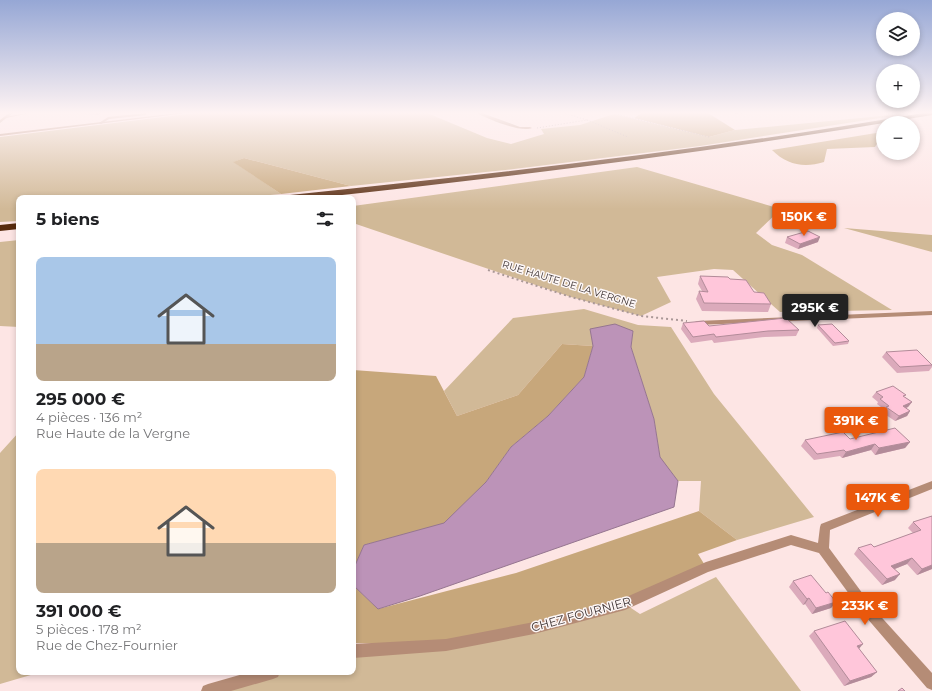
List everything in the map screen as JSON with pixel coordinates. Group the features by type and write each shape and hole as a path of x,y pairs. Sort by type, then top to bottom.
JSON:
{"highway":[{"path":"316,195 625,159 724,145"},
{"path":"356,196 602,167 760,145"},
{"path":"0,228 16,226"},
{"path":"0,234 16,232"}],"street":[{"path":"697,322 932,313"},
{"path":"932,485 824,526 823,549 870,613 932,683"},
{"name":"CHEZ FOURNIER","path":"356,651 446,645 534,628 625,604 706,567 791,540 823,549"},
{"path":"208,691 263,675"}],"path":[{"name":"RUE HAUTE DE LA VERGNE","path":"488,270 571,297 641,316 697,322"}],"shaded area":[{"path":"0,145 705,145 514,169 351,186 244,158 234,162 281,194 16,195 16,221 0,222"},
{"path":"801,145 876,145 875,147 827,149 824,162 810,165 796,164 778,155 772,150"},
{"path":"244,158 351,186 281,194 233,162"},
{"path":"637,167 781,209 756,233 772,245 802,255 892,310 780,312 733,270 714,269 657,277 671,302 641,316 571,297 356,224 356,206"},
{"path":"844,228 932,235 932,252"},
{"path":"16,240 16,327 0,326 0,242"},
{"path":"584,309 638,325 671,327 714,394 814,517 737,540 699,511 701,481 678,481 660,458 654,419 631,347 633,331 593,346 562,344 518,395 457,416 444,391 513,318"},
{"path":"615,324 633,331 631,347 654,419 660,457 678,481 674,507 420,596 378,609 356,588 356,563 364,545 444,523 486,482 511,447 548,416 584,377 593,346 590,329"},
{"path":"562,344 593,346 584,377 548,416 511,447 486,482 444,524 364,545 356,563 356,370 436,376 457,416 518,395"},
{"path":"16,435 16,675 31,675 0,684 0,453"},
{"path":"699,511 737,540 698,554 706,567 625,604 446,645 356,643 356,588 378,609 516,573"},
{"path":"716,577 801,691 208,691 263,675 356,675 356,650 625,604 640,614"}],"building":[{"path":"808,231 820,237 800,244 787,237"},
{"path":"700,276 728,277 730,279 746,280 754,292 764,293 771,304 704,303 699,291 708,292"},
{"path":"786,318 799,330 768,331 716,337 714,334 693,337 683,323 704,321 709,326"},
{"path":"832,324 849,341 835,343 818,325"},
{"path":"917,350 932,365 900,367 886,352"},
{"path":"893,386 906,395 903,396 912,402 903,406 910,411 899,416 886,407 889,406 880,399 883,397 876,392"},
{"path":"895,428 910,442 879,448 875,444 846,452 844,450 817,454 805,440 843,432 850,439"},
{"path":"932,516 932,565 922,569 912,558 891,566 900,574 887,579 858,548 871,544 874,547 921,530 913,522"},
{"path":"811,575 826,593 828,592 836,602 816,608 809,598 807,599 793,581"},
{"path":"845,621 863,644 857,646 877,672 850,681 814,631"},
{"path":"902,688 905,691 898,691"}]}
